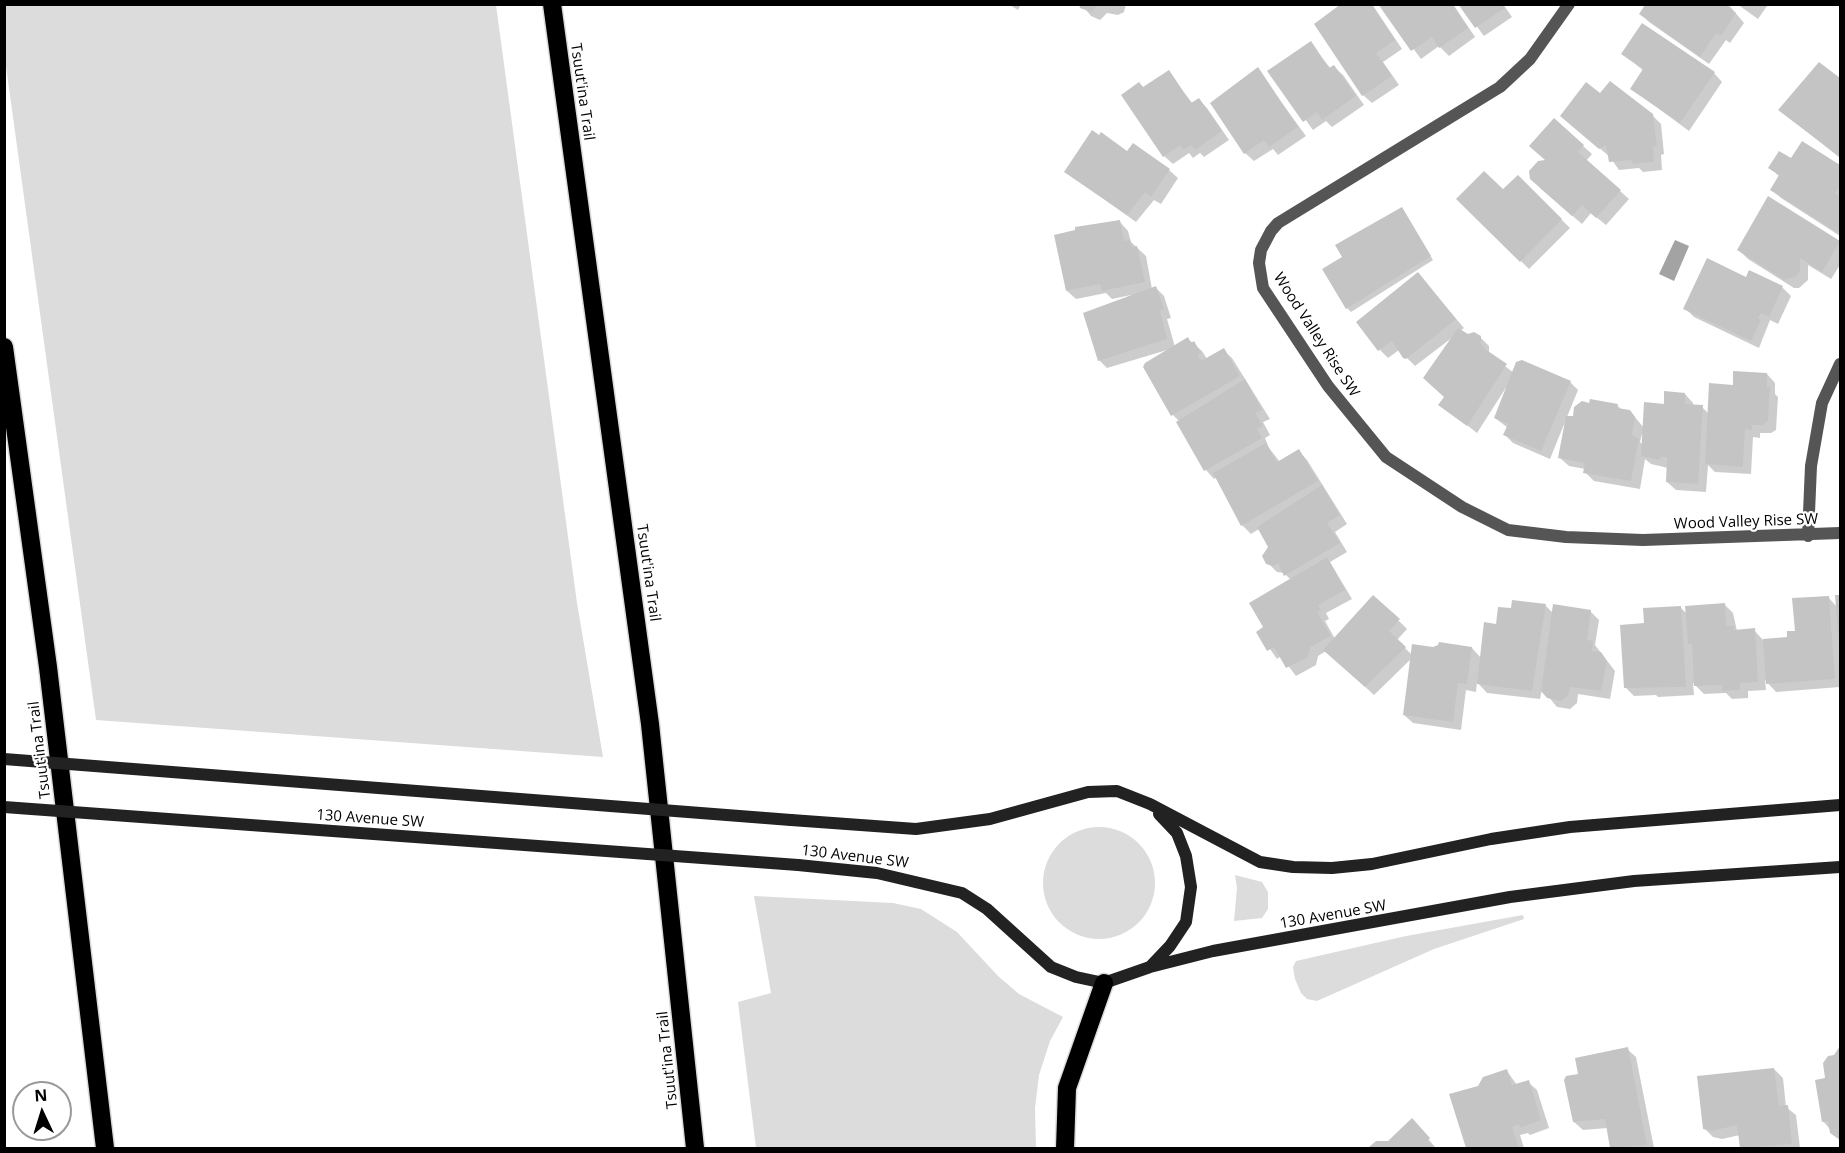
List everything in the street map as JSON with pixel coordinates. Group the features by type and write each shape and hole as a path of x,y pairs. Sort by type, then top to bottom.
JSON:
{"highway":[{"name":"Tsuut'ina Trail","path":"552,4 650,724 695,1149"},
{"name":"Tsuut'ina Trail","path":"4,347 48,667 105,1149"},
{"path":"1065,1149 1067,1088 1104,983"}],"main road":[{"name":"130 Avenue SW","path":"4,759 916,829 1002,816 1088,792 1117,791 1150,804 1260,862 1293,867 1332,868 1372,864 1491,839 1570,827 1840,805"},
{"path":"1150,804 1177,833 1186,856 1191,887 1186,922 1170,946 1150,967"},
{"name":"130 Avenue SW","path":"4,807 798,865 877,873 962,893 987,909 1051,967 1076,977 1104,983 1150,967 1213,951 1510,897 1634,881 1840,867"}],"street":[{"name":"Wood Valley Rise SW","path":"1569,4 1530,58 1500,87 1278,223 1261,250 1260,276 1263,288 1328,386 1386,457 1462,507 1508,530 1566,537 1643,540 1808,536 1840,533"},
{"path":"1808,536 1811,466 1822,403 1840,364"}],"shaded area":[{"path":"4,5 496,5 577,603 603,757 96,720 5,59"},
{"path":"1675,240 1689,246 1674,281 1659,274"},
{"path":"1099,827 1120,832 1138,844 1150,862 1155,883 1150,904 1138,922 1120,934 1099,939 1078,934 1060,922 1048,904 1043,883 1048,862 1060,844 1078,832"},
{"path":"1235,875 1262,882 1268,892 1268,909 1262,918 1234,921 1237,888"},
{"path":"754,896 893,903 921,909 957,932 998,976 1019,994 1063,1017 1050,1041 1039,1075 1035,1108 1036,1148 756,1148 738,1002 771,993"},
{"path":"1523,915 1524,919 1434,949 1317,1001 1307,999 1301,993 1295,979 1293,967 1296,961 1406,936"}],"building":[{"path":"1079,4 1098,4 1091,12 1080,8"},
{"path":"1341,4 1371,4 1395,40 1376,53 1392,76 1362,96 1314,24"},
{"path":"1378,4 1452,4 1468,28 1439,48 1432,37 1411,51"},
{"path":"1458,4 1502,4 1505,8 1475,28"},
{"path":"1645,5 1730,5 1728,7 1736,13 1721,36 1716,33 1700,57 1639,14"},
{"path":"1642,23 1715,72 1680,123 1630,89 1643,69 1621,54"},
{"path":"1311,41 1329,68 1334,65 1356,96 1322,120 1317,112 1303,122 1267,71"},
{"path":"1819,62 1840,78 1840,157 1778,110"},
{"path":"1258,67 1298,127 1269,147 1264,140 1244,154 1210,103"},
{"path":"1169,70 1191,103 1199,98 1222,131 1195,150 1191,145 1183,150 1180,145 1163,157 1121,95 1139,82 1143,87"},
{"path":"1610,81 1653,114 1657,146 1653,146 1654,162 1633,164 1632,160 1609,162 1606,145 1599,149 1560,116 1586,82 1600,93"},
{"path":"1554,118 1584,145 1578,152 1621,190 1596,218 1582,205 1572,216 1530,179 1529,171 1538,161 1545,160 1529,146"},
{"path":"1092,130 1099,135 1101,132 1127,151 1133,143 1170,169 1151,197 1145,192 1127,215 1064,172"},
{"path":"1802,141 1840,165 1840,187 1835,193 1840,196 1838,233 1770,190 1779,175 1768,168 1779,151 1791,158"},
{"path":"1484,171 1503,189 1518,175 1562,219 1520,262 1456,199"},
{"path":"1768,196 1840,241 1822,272 1800,258 1800,271 1797,276 1784,280 1737,250"},
{"path":"1402,207 1431,256 1346,309 1322,269 1342,257 1335,245"},
{"path":"1120,220 1124,241 1130,240 1132,247 1137,246 1145,282 1102,291 1100,284 1066,291 1054,235 1075,230 1075,227"},
{"path":"1707,258 1746,277 1749,270 1783,286 1769,317 1761,313 1758,318 1761,320 1751,341 1683,309"},
{"path":"1418,272 1456,319 1406,359 1392,341 1378,351 1356,322"},
{"path":"1156,286 1164,309 1160,311 1167,339 1098,361 1083,313"},
{"path":"1458,328 1468,334 1474,332 1481,336 1481,344 1485,349 1507,364 1467,426 1438,405 1444,397 1423,378"},
{"path":"1188,337 1191,343 1194,341 1201,353 1197,355 1201,361 1224,348 1240,376 1171,416 1143,367 1145,363"},
{"path":"1522,360 1571,381 1541,451 1503,435 1508,424 1494,418 1516,362"},
{"path":"1733,371 1767,373 1767,387 1770,387 1768,421 1762,425 1752,425 1752,430 1745,429 1743,467 1705,464 1709,383 1733,385"},
{"path":"1245,379 1262,410 1255,413 1263,426 1257,429 1262,438 1204,471 1176,422"},
{"path":"1664,391 1685,393 1685,404 1703,405 1698,484 1666,482 1667,457 1660,457 1659,460 1641,456 1644,402 1664,404"},
{"path":"1590,399 1618,404 1617,408 1630,410 1635,417 1632,435 1639,439 1631,481 1583,473 1585,463 1558,458 1566,416 1573,416 1574,407 1582,401 1589,403"},
{"path":"1266,443 1277,462 1299,449 1318,481 1241,526 1213,473"},
{"path":"1322,485 1340,515 1327,523 1340,543 1284,576 1278,563 1273,566 1266,564 1262,556 1268,547 1257,527"},
{"path":"1327,557 1345,590 1318,605 1321,610 1317,612 1331,636 1310,647 1308,657 1286,668 1274,647 1267,651 1256,632 1263,627 1249,603"},
{"path":"1373,595 1400,619 1389,631 1406,647 1365,687 1323,650"},
{"path":"1835,595 1840,595 1840,632 1838,633"},
{"path":"1829,596 1835,679 1766,684 1763,639 1787,637 1787,631 1795,631 1792,598"},
{"path":"1512,600 1546,604 1532,691 1477,684 1484,622 1496,624 1498,607 1511,608"},
{"path":"1725,603 1726,626 1734,626 1734,630 1755,628 1758,682 1740,683 1740,690 1722,691 1722,685 1694,686 1692,643 1688,644 1685,606"},
{"path":"1553,604 1591,610 1587,640 1593,641 1592,651 1601,652 1607,661 1601,691 1570,687 1569,694 1561,701 1547,698 1541,691"},
{"path":"1681,606 1686,687 1624,688 1620,625 1644,623 1643,608"},
{"path":"1439,642 1472,647 1467,684 1458,683 1453,722 1403,715 1412,644 1433,647"},
{"path":"1840,1046 1840,1138 1837,1138 1830,1133 1828,1121 1822,1122 1815,1080 1825,1078 1823,1063 1828,1056 1834,1055"},
{"path":"1628,1047 1647,1145 1610,1148 1605,1119 1573,1122 1564,1080 1566,1076 1578,1074 1575,1058"},
{"path":"1774,1068 1779,1106 1788,1105 1792,1144 1740,1148 1737,1125 1712,1131 1703,1129 1697,1076"},
{"path":"1507,1069 1512,1085 1529,1080 1541,1120 1520,1128 1519,1124 1512,1127 1519,1148 1466,1148 1449,1094 1478,1086 1483,1077"},
{"path":"1412,1118 1430,1138 1427,1141 1435,1148 1368,1148 1376,1141 1388,1141"}]}
